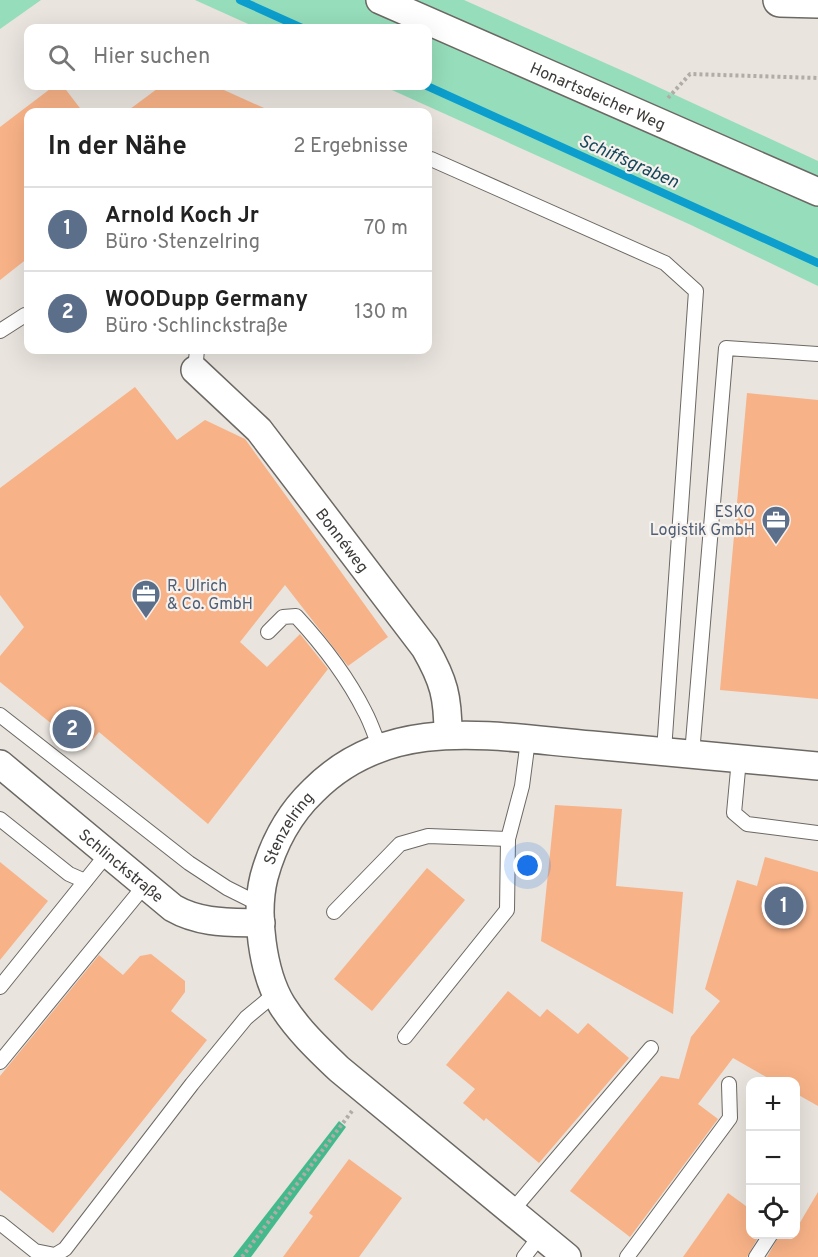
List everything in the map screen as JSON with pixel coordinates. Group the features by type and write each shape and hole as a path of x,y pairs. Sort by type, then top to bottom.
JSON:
{"highway":[{"path":"780,0 818,1"}],"street":[{"name":"Honartsdeicher Weg","path":"380,0 818,192"},
{"name":"Bonnéweg","path":"196,360 259,430 425,648 440,674 445,691 448,735"},
{"name":"Stenzelring","path":"567,1257 366,1092 310,1041 288,1013 276,993 265,956 261,914 262,885 275,845 296,810 324,779 342,765 407,739 448,735 528,740 818,766"},
{"name":"Schlinckstraße","path":"0,764 173,908 196,919 210,921 261,914"}],"lane":[{"path":"432,160 665,263 696,291 664,751"},
{"path":"0,331 24,316"},
{"path":"692,754 726,348 818,354"},
{"path":"268,632 283,617 296,616 313,634 366,712 380,748"},
{"path":"0,715 189,863 261,914"},
{"path":"405,1037 507,910 507,839 522,786 528,740"},
{"path":"740,759 734,813 747,824 818,833"},
{"path":"0,819 69,874 85,882"},
{"path":"334,912 400,843 428,836 507,839"},
{"path":"0,987 107,854"},
{"path":"0,1062 145,885"},
{"path":"0,1223 35,1251 55,1255 65,1249 246,1018 276,993"},
{"path":"511,1212 651,1048"},
{"path":"627,1257 730,1118 729,1084"},
{"path":"524,1257 540,1236"},
{"path":"756,1257 768,1239"}],"path":[{"path":"650,117 690,74 818,78"},
{"path":"242,1257 366,1092"}],"green space":[{"path":"0,0 41,0 0,29"},
{"path":"195,0 464,0 632,75 818,161 818,286 691,225 392,90 432,90 432,24 248,24"},
{"path":"339,1121 346,1127 251,1257 233,1257"}],"building":[{"path":"49,90 66,90 80,108 25,108"},
{"path":"156,90 224,90 264,108 131,108"},
{"path":"24,109 24,261 0,280 0,127"},
{"path":"135,387 177,440 205,420 245,439 388,637 348,666 285,585 240,642 267,667 300,634 328,669 208,824 99,732 84,750 0,682 0,656 24,627 0,595 0,488"},
{"name":"ESKO Logistik GmbH","path":"747,393 818,400 818,699 720,690"},
{"path":"555,805 622,809 616,886 683,892 673,1014 541,941"},
{"path":"765,857 818,872 818,1106 800,1096 800,1077 766,1077 733,1058 698,1104 718,1119 630,1237 570,1191 661,1076 679,1079 691,1037 720,1001 705,989 737,880 757,886"},
{"path":"0,862 48,901 0,960"},
{"path":"427,868 465,900 372,1011 334,979"},
{"path":"151,954 185,981 185,992 171,1011 207,1040 53,1233 0,1190 0,1076 99,955 123,975 140,956"},
{"path":"508,991 540,1017 547,1009 578,1034 588,1023 629,1058 539,1163 486,1118 484,1121 463,1103 475,1089 446,1065"},
{"path":"349,1159 402,1198 359,1257 283,1257 313,1216 309,1213"},
{"path":"818,1192 818,1257 767,1257 777,1239 800,1239 800,1223"},
{"path":"728,1193 746,1206 746,1239 757,1239 747,1257 683,1257"}],"waterway":[{"name":"Schiffsgraben","path":"240,0 293,24"},
{"name":"Schiffsgraben","path":"432,88 818,263"}],"place":[{"name":"ESKO Logistik GmbH","path":"776,546"},
{"name":"R. Ulrich & Co. GmbH","path":"146,620"},
{"name":"WOODupp Germany","path":"72,729"},
{"name":"Arnold Koch Jr","path":"784,906"}]}
